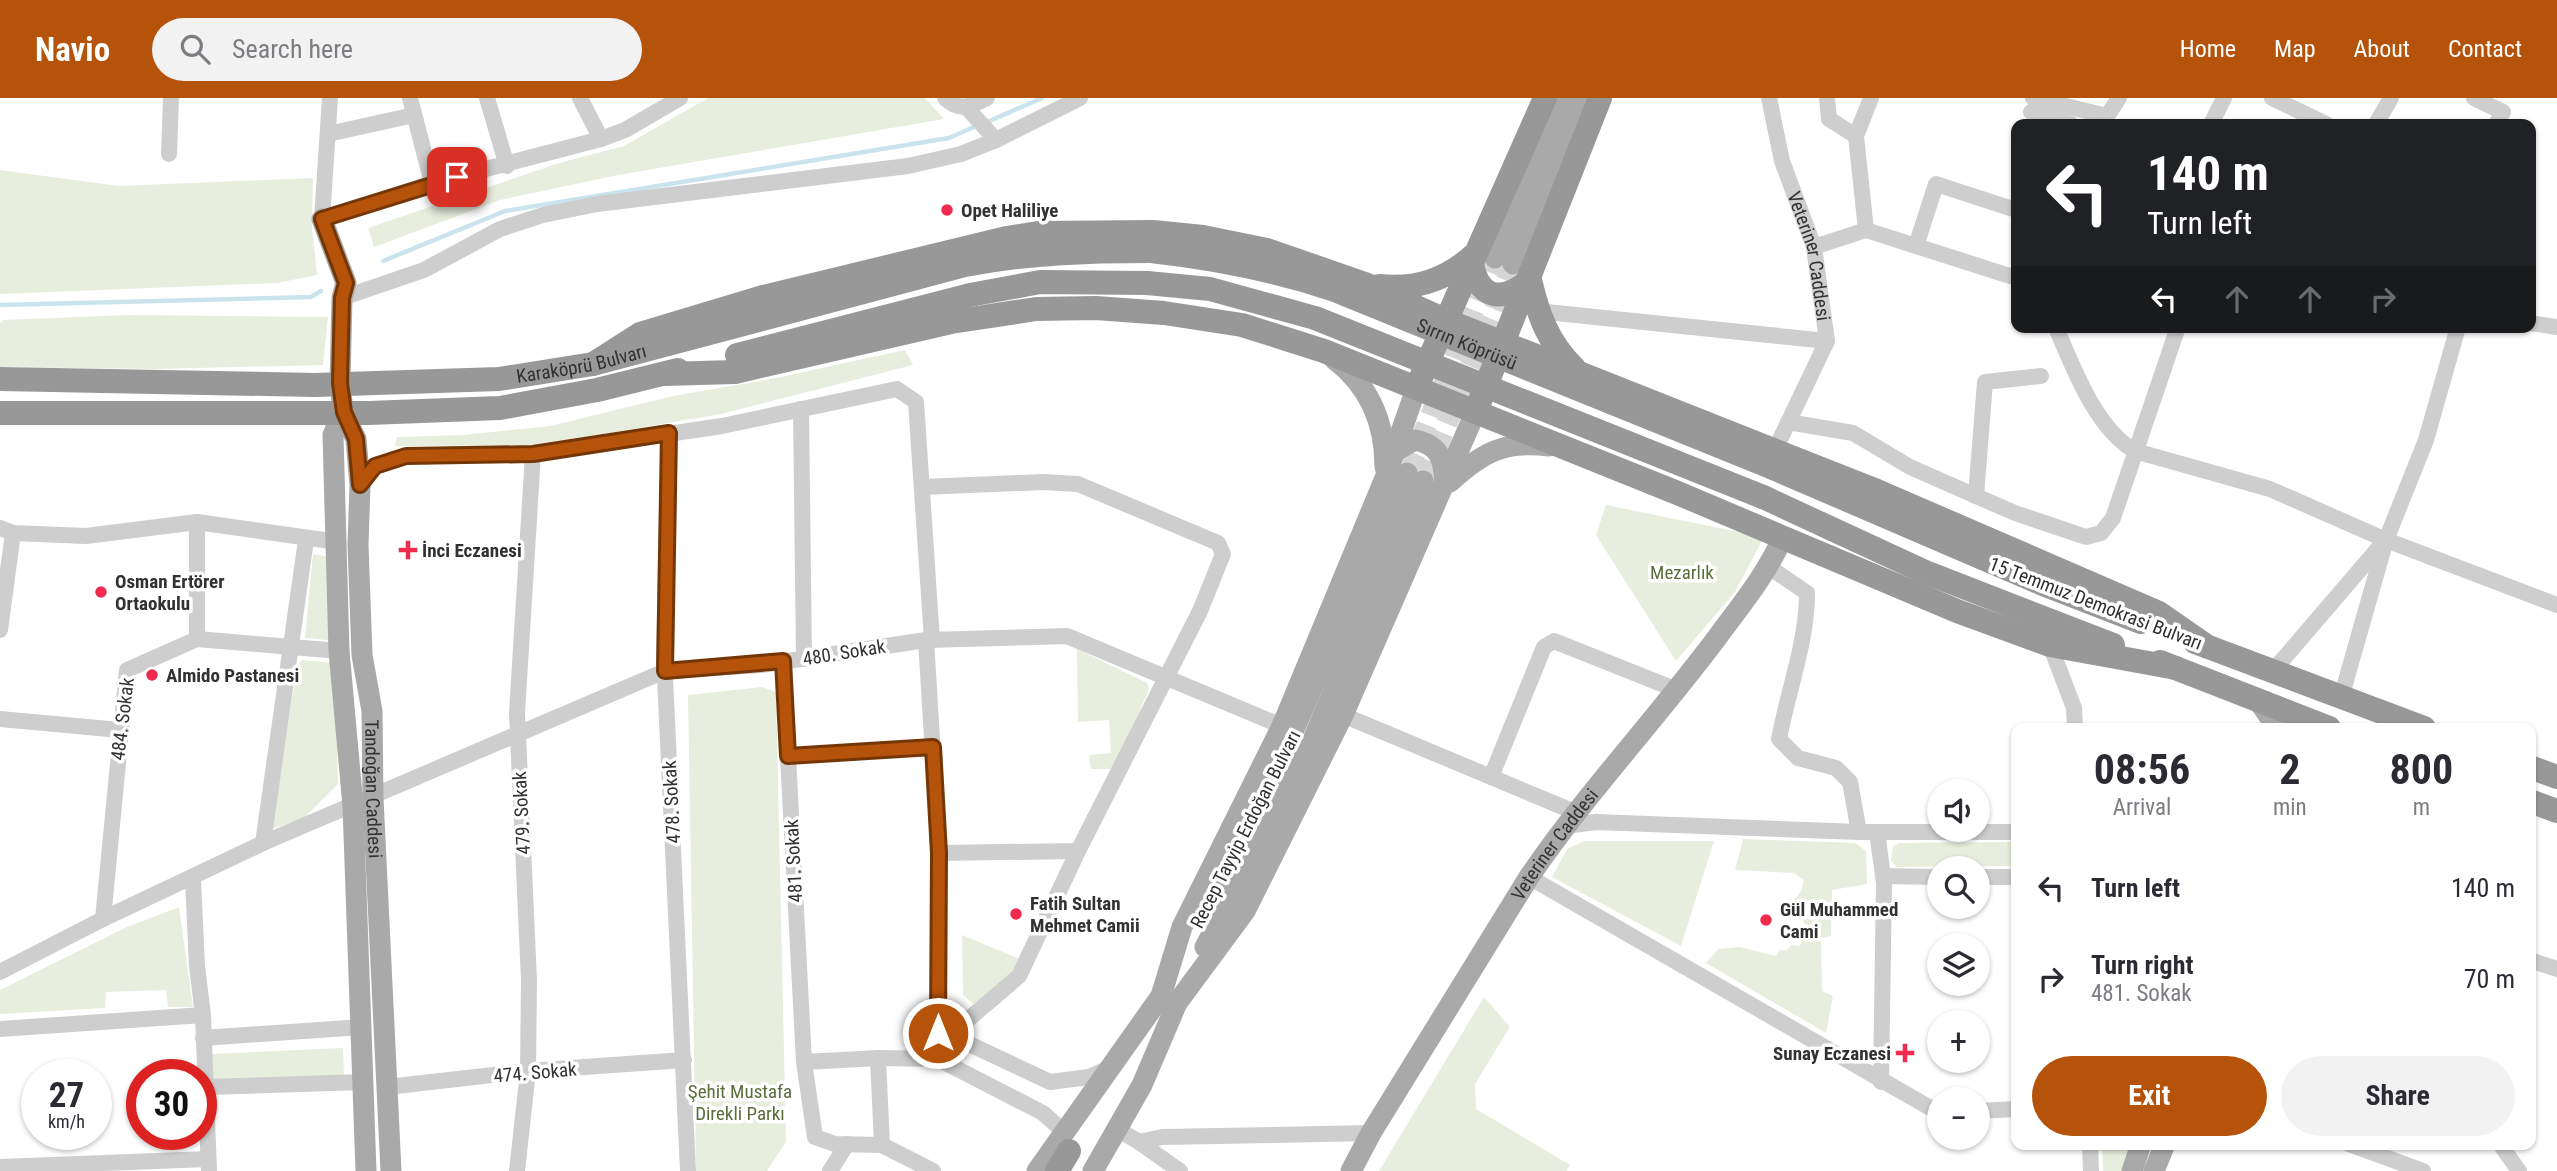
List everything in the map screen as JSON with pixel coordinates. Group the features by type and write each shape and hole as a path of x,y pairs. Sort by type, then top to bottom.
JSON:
{"highway":[{"path":"1475,413 1504,343 1498,263 1545,98"},
{"path":"1416,389 1445,320 1498,263 1600,98"},
{"path":"593,364 640,334 762,297 1038,233 1114,230 1203,237 1267,250 1365,284 1445,320 1577,371 1774,459"},
{"name":"Karaköprü Bulvarı","path":"0,379 340,383 499,379 593,364 965,265 1013,256 1083,250 1151,251"},
{"name":"Sırrın Köprüsü","path":"1151,251 1213,258 1279,272 1332,289 1774,459"},
{"path":"1365,284 1402,289 1498,263"},
{"path":"1498,263 1537,311 1561,356 1577,371"},
{"name":"Karaköprü Bulvarı","path":"0,413 344,412 500,408 664,374 970,295 1040,282 1147,283"},
{"name":"Sırrın Köprüsü","path":"1147,283 1210,289 1269,302 1315,317 1763,497"},
{"path":"664,374 735,372 951,322 1035,309 1096,308 1164,313 1242,325 1324,351 1783,537 1957,611 2050,645 2176,668"},
{"name":"15 Temmuz Demokrasi Bulvarı","path":"1774,459 2043,584 2410,723"},
{"name":"15 Temmuz Demokrasi Bulvarı","path":"1763,497 1925,572 2316,723"},
{"path":"2536,769 2557,777"},
{"path":"2536,803 2557,811"}],"main road":[{"path":"1498,263 1562,98"},
{"path":"1498,263 1582,98"},
{"name":"Tandoğan Caddesi","path":"322,219 346,283 342,298 340,383 344,412 356,439 360,485 358,545 362,655 372,712 373,798 391,1171"},
{"path":"1324,351 1361,383 1374,404 1382,429 1385,478"},
{"path":"1037,1171 1073,1160 1117,1129 1142,1085 1169,1000 1182,927 1282,726 1385,478 1416,389"},
{"name":"Tandoğan Caddesi","path":"344,412 333,435 339,651 353,806 366,1171"},
{"path":"1073,1160 1107,1069 1245,911 1343,715 1475,413"},
{"path":"1394,453 1415,440 1427,442 1440,453 1444,463 1445,486"},
{"path":"1445,486 1488,452 1523,442 1565,448"},
{"name":"Recep Tayyip Erdoğan Bulvarı","path":"1073,1160 1122,1067 1169,1000 1314,737 1415,477"},
{"name":"Veteriner Caddesi","path":"1351,1171 1371,1133 1529,877 1571,820 1677,690 1769,567 1783,537"},
{"path":"2258,700 2274,723"},
{"path":"2132,1171 2139,1150"},
{"path":"2154,1171 2163,1150"}],"street":[{"path":"169,153 171,98"},
{"path":"329,98 322,219 432,183 507,166 601,139 625,130 653,104 680,98"},
{"path":"410,98 432,183"},
{"path":"487,98 507,166"},
{"path":"580,98 601,139"},
{"path":"945,98 953,106 967,108 987,98"},
{"path":"342,298 424,270 500,229 543,215 597,204 820,174 908,166 961,154 996,140 1080,98"},
{"name":"Veteriner Caddesi","path":"1769,98 1782,161 1814,247 1826,341 1788,422 1774,459"},
{"path":"1827,98 1829,120 1856,136"},
{"path":"1866,230 1856,136 1871,98"},
{"path":"2105,119 2119,98"},
{"path":"2214,119 2224,98"},
{"path":"2272,98 2316,119"},
{"path":"2379,119 2390,98"},
{"path":"2474,98 2503,112 2499,119"},
{"path":"2032,105 2099,119"},
{"path":"2032,105 2061,119"},
{"path":"967,108 996,140"},
{"path":"328,134 414,115"},
{"path":"1916,246 1936,184 2011,208"},
{"path":"1814,247 1866,230 2011,276"},
{"path":"1537,311 1826,341"},
{"path":"2536,324 2557,327"},
{"path":"2059,333 2083,389 2121,443 2135,451 2270,489 2386,540 2557,605"},
{"path":"1788,422 1853,433 1910,467 2015,513 2086,537 2101,533 2113,518 2176,333"},
{"path":"2342,698 2386,540 2426,440 2456,333"},
{"path":"1976,496 1986,382 2041,376"},
{"path":"360,485 375,466 406,456 533,454 669,433 897,389 916,402 939,853 938,1059"},
{"path":"801,409 804,659"},
{"name":"478. Sokak","path":"669,433 665,671 688,1171"},
{"name":"479. Sokak","path":"517,1171 528,1071 529,980 518,735 533,454"},
{"path":"922,487 1044,482 1078,484 1218,544 1223,554 1200,611 1078,851 1019,975 950,1035 938,1059"},
{"path":"0,630 7,531 86,536 197,522 306,540 338,542"},
{"path":"197,522 197,639 339,651"},
{"path":"264,843 306,540"},
{"path":"2273,671 2386,540"},
{"path":"1769,567 1807,593 1807,620 1788,692 1780,739 1798,758 1836,768 1850,782 1859,832"},
{"name":"480. Sokak","path":"0,972 103,919 193,879 264,843 665,671 804,659 929,640 1067,636 1282,726"},
{"name":"484. Sokak","path":"103,919 127,670 197,639"},
{"path":"1491,777 1544,647 1554,640 1677,690"},
{"path":"2050,645 2074,708 2075,723"},
{"name":"481. Sokak","path":"783,661 804,1062 815,1137 847,1144"},
{"path":"1343,715 1491,777 1571,820 1859,832 2011,832"},
{"path":"0,719 120,730"},
{"path":"788,756 933,747"},
{"path":"1877,832 1883,876 1881,1082"},
{"path":"939,853 1078,851"},
{"path":"1883,876 1927,877"},
{"path":"1529,877 1927,1107"},
{"path":"1990,877 2011,877"},
{"path":"193,879 205,1059"},
{"path":"2536,962 2557,969"},
{"path":"0,1029 203,1015"},
{"path":"204,1038 362,1027"},
{"path":"950,1035 1050,1082 1089,1077 1107,1069"},
{"path":"804,1062 878,1058 938,1059 1043,1113 1073,1160"},
{"path":"878,1058 882,1145"},
{"name":"474. Sokak","path":"387,1087 528,1071 684,1060"},
{"path":"217,1087 364,1082"},
{"path":"1990,1111 2011,1110"},
{"path":"1117,1129 1180,1171"},
{"path":"1139,1142 1162,1137 1371,1133"},
{"path":"830,1171 847,1144 882,1145 933,1171"},
{"path":"2090,1150 2091,1171"},
{"path":"2360,1150 2390,1166 2423,1171"},
{"path":"2504,1150 2519,1171"},
{"path":"0,1167 208,1165"}],"green space":[{"path":"708,98 925,98 944,119 618,175 500,200 374,247 368,228 559,163 624,146"},
{"path":"0,170 119,186 313,178 312,227 317,275 277,283 0,294"},
{"path":"127,315 328,317 323,365 157,369 0,367 0,323 3,320"},
{"path":"905,350 913,365 721,414 528,445 395,446 397,437 463,435 550,426 673,396 771,379"},
{"name":"Mezarlık","path":"1606,505 1764,537 1735,592 1676,661 1596,535"},
{"path":"313,554 335,558 337,641 305,638"},
{"path":"1077,649 1147,683 1149,689 1115,769 1091,769 1089,755 1111,753 1109,720 1078,722"},
{"path":"302,660 333,663 335,666 338,784 304,818 272,829 297,666"},
{"name":"Şehit Mustafa Direkli Parkı","path":"762,687 776,692 786,1142 767,1171 696,1171 688,695"},
{"path":"1743,839 1855,843 1866,851 1867,884 1832,890 1831,936 1821,938 1822,991 1833,996 1826,1033 1706,963 1718,949 1740,947 1776,956 1780,950 1787,950 1791,945 1800,946 1807,928 1793,902 1801,891 1804,880 1794,873 1735,870"},
{"path":"1584,841 1714,841 1681,946 1552,877 1567,849"},
{"path":"2011,842 2011,866 1990,866 1990,856 1927,856 1927,867 1897,867 1891,861 1893,846 1900,843"},
{"path":"179,907 193,1007 168,1007 166,990 106,992 105,1008 0,1014 0,990 127,927"},
{"path":"962,935 1020,959 990,1008 976,1006 963,995"},
{"path":"1484,997 1510,1027 1475,1084 1476,1109 1570,1165 1566,1171 1379,1171"},
{"path":"343,1048 344,1079 217,1085 217,1059 211,1059 211,1054"},
{"path":"2102,1150 2132,1150 2124,1171 2103,1171"}],"waterway":[{"path":"985,123 1042,98"},
{"path":"383,261 505,211 949,138 976,126"},
{"path":"0,305 311,297 321,291"}],"tunnel":[{"path":"1407,473 1495,258"},
{"path":"1423,481 1513,264"}],"place":[{"name":"Opet Haliliye","path":"947,210"},
{"name":"İnci Eczanesi","path":"408,550"},
{"name":"Osman Ertörer Ortaokulu","path":"101,592"},
{"name":"Almido Pastanesi","path":"152,675"},
{"name":"Fatih Sultan Mehmet Camii","path":"1016,914"},
{"name":"Gül Muhammed Cami","path":"1766,920"},
{"name":"Sunay Eczanesi","path":"1905,1053"}],"route":[{"path":"457,177 322,219 346,283 342,298 340,383 344,412 356,439 360,485 375,466 406,456 486,457 533,454 669,433 665,671 761,665 783,661 788,756 933,747 939,853 938,1033"}]}
